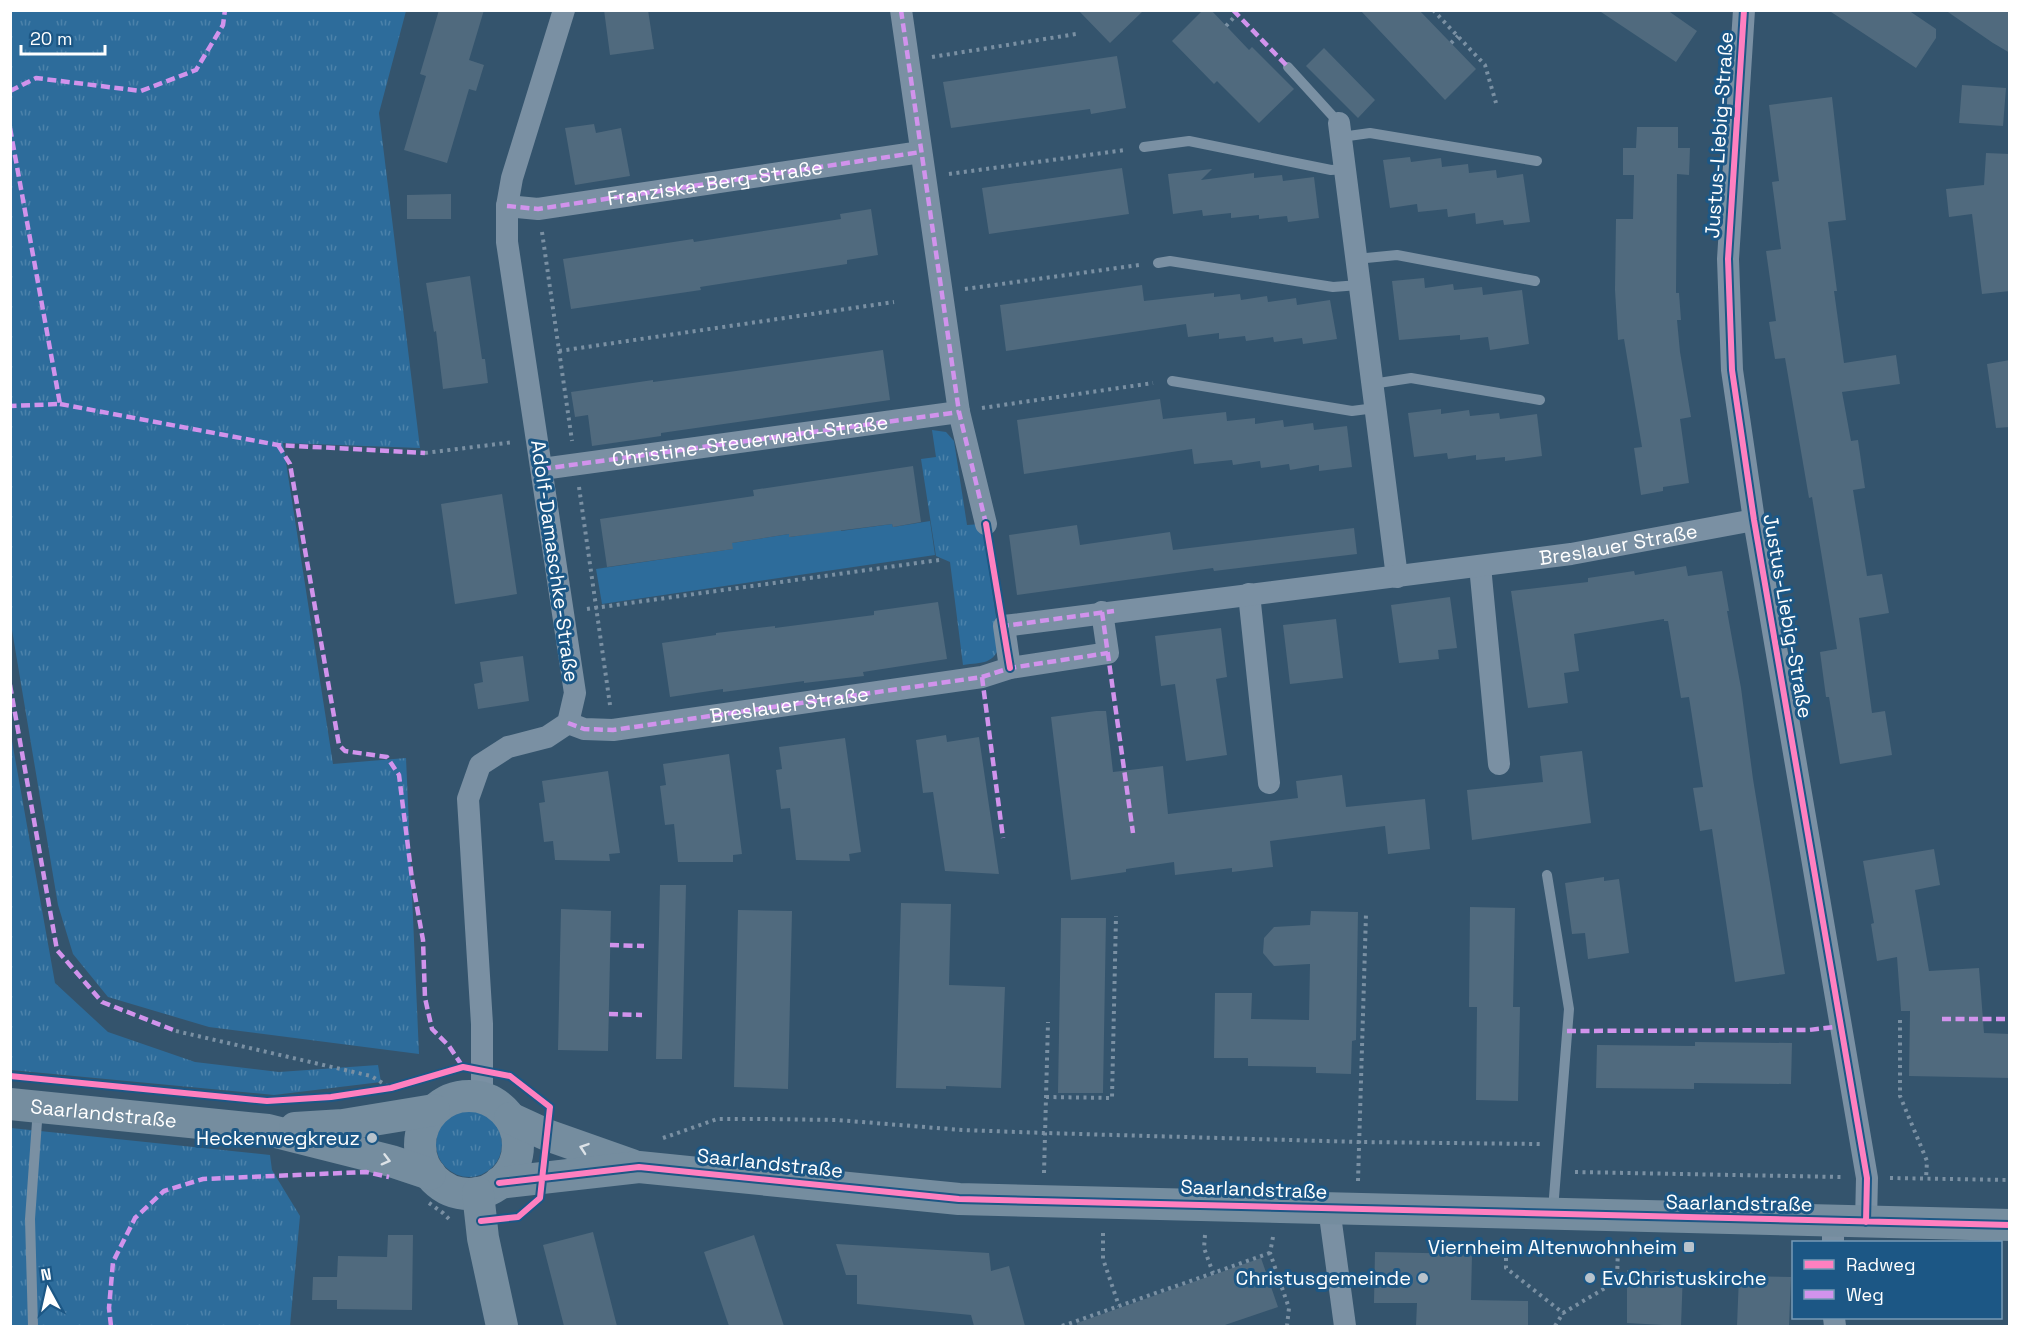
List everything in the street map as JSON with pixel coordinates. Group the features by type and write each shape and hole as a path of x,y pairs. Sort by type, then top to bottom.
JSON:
{"street":[{"name":"Adolf-Damaschke-Straße","path":"564,10 512,178 507,206 507,242 575,693 567,723"},
{"path":"901,10 959,412 986,524"},
{"name":"Justus-Liebig-Straße","path":"1744,10 1728,259 1732,370 1754,520 1867,1178 1866,1222"},
{"path":"1340,130 1396,577"},
{"name":"Franziska-Berg-Straße","path":"507,206 538,209 921,152"},
{"name":"Christine-Steuerwald-Straße","path":"542,470 959,412"},
{"name":"Breslauer Straße","path":"1004,626 1571,554 1754,520"},
{"path":"1480,566 1498,764"},
{"path":"1249,594 1269,783"},
{"name":"Breslauer Straße","path":"567,723 584,729 614,730 982,677 1011,668 1108,653 1102,612"},
{"path":"1004,626 1011,668"},
{"path":"482,1097 482,1024 468,799 480,765 508,747 547,737 567,723"},
{"path":"458,1097 482,1097 499,1106 510,1118 515,1128 517,1152 514,1164 508,1174 489,1188 464,1193 451,1190 439,1184 430,1174 420,1154 420,1142 427,1119 441,1104 458,1097"},
{"name":"Saarlandstraße","path":"24,1106 268,1130 391,1161 430,1174"},
{"name":"Saarlandstraße","path":"268,1130 343,1125 434,1110"},
{"name":"Saarlandstraße","path":"510,1118 547,1135 639,1167"},
{"name":"Saarlandstraße","path":"489,1188 639,1167 959,1198 1553,1213 1833,1232 1866,1222 2010,1225"},
{"path":"489,1188 485,1249 502,1326"},
{"path":"1343,1208 1345,1326"}],"lane":[{"path":"1288,67 1340,130 1537,161"},
{"path":"1144,147 1189,141 1331,170 1345,169"},
{"path":"1356,259 1398,255 1535,281"},
{"path":"1158,263 1170,261 1333,287 1359,285"},
{"path":"1372,384 1411,378 1540,400"},
{"path":"1172,381 1352,411 1375,408"},
{"path":"1546,875 1569,1009 1553,1213"},
{"path":"24,1106 33,1326"}],"path":[{"path":"1433,10 1485,65 1496,103"},
{"path":"1226,26 1237,14"},
{"path":"908,60 1076,34"},
{"path":"1451,43 1458,36"},
{"path":"926,177 1144,147"},
{"path":"538,209 614,730"},
{"path":"943,292 1158,263"},
{"path":"559,351 894,302"},
{"path":"959,412 1172,381"},
{"path":"425,453 538,438"},
{"path":"986,524 1004,626"},
{"path":"563,612 939,560"},
{"path":"1343,1208 1359,1142 1366,914"},
{"path":"1046,1097 1112,1098 1116,916"},
{"path":"1900,1020 1900,1096 1927,1161 1926,1179"},
{"path":"1043,1200 1048,1022"},
{"path":"176,1031 371,1076 391,1088"},
{"path":"654,1138 660,1139 717,1119 837,1120 962,1130 1045,1133 1359,1142 1559,1144"},
{"path":"1557,1172 2010,1180"},
{"path":"1104,1202 1103,1259 1119,1307"},
{"path":"1208,1204 1204,1248 1213,1273"},
{"path":"1274,1206 1270,1253 1289,1308 1287,1326"},
{"path":"1507,1212 1506,1268 1563,1313"},
{"path":"1555,1326 1563,1313 1617,1281 1619,1216"},
{"path":"1062,1326 1270,1253"}],"green space":[{"path":"10,11 406,11 379,113 420,448 283,443 333,764 406,758 419,1054 209,1027 108,997 73,954 58,905 11,624"},
{"path":"932,430 946,432 954,441 967,525 982,524 1000,643 995,655 982,663 963,665 950,562 936,556 921,459 936,457"},
{"path":"930,521 935,555 602,604 596,569 732,549 732,543 789,534 790,537 841,529 841,531 892,524 893,527"},
{"path":"10,730 55,983 108,1032 195,1062 279,1072 378,1065 381,1082 274,1095 11,1070"},
{"path":"469,1111 482,1114 492,1121 499,1131 502,1144 499,1157 492,1167 482,1174 469,1177 456,1174 446,1167 439,1157 436,1144 439,1131 446,1121 456,1114"},
{"path":"11,1128 270,1155 272,1170 300,1216 290,1326 11,1326"}],"building":[{"path":"439,10 484,10 469,60 484,65 476,91 469,89 447,163 404,150 426,76 420,74"},
{"path":"604,10 648,10 654,49 610,55"},
{"path":"1078,10 1144,10 1110,43"},
{"path":"1203,10 1211,10 1249,50 1252,47 1294,89 1259,123 1217,81 1214,84 1172,41"},
{"path":"1360,10 1419,10 1476,69 1445,100"},
{"path":"1598,10 1667,10 1697,31 1676,62"},
{"path":"1828,10 1908,10 1936,29 1936,38 1916,68"},
{"path":"1945,10 2010,10 2010,53 1993,43"},
{"path":"1324,48 1375,100 1358,118 1306,66"},
{"path":"1117,56 1126,108 1091,114 1090,109 951,128 943,82"},
{"path":"1962,85 2006,88 2003,126 1959,123"},
{"path":"1832,97 1846,220 1828,222 1837,291 1834,291 1844,363 1896,355 1900,384 1842,392 1851,441 1858,440 1865,488 1853,490 1867,576 1882,574 1889,613 1859,618 1872,713 1885,711 1892,755 1840,764 1829,697 1826,697 1820,652 1837,649 1812,497 1809,498 1785,358 1775,359 1769,322 1776,321 1766,251 1781,249 1772,182 1779,181 1769,105"},
{"path":"594,124 596,133 621,128 630,176 575,185 565,128"},
{"path":"1637,127 1678,127 1678,148 1690,148 1689,175 1677,174 1676,293 1679,293 1681,320 1677,320 1680,352 1691,417 1680,419 1689,483 1663,487 1663,491 1641,495 1634,448 1642,447 1624,339 1618,340 1615,290 1616,219 1633,219 1634,175 1623,175 1623,148 1636,148"},
{"path":"1986,153 2010,154 2010,291 1982,294 1972,214 1949,217 1946,189 1984,185"},
{"path":"1410,157 1411,162 1441,158 1442,167 1468,164 1469,173 1496,170 1497,178 1523,174 1530,222 1504,225 1503,220 1476,224 1475,213 1448,217 1447,209 1418,212 1417,204 1390,208 1383,160"},
{"path":"1122,168 1129,214 989,234 982,188"},
{"path":"1212,169 1201,180 1254,173 1254,178 1282,175 1283,181 1314,177 1319,218 1288,222 1287,216 1259,219 1259,215 1231,218 1231,213 1203,216 1202,210 1173,214 1168,174"},
{"path":"451,194 451,219 407,219 407,195"},
{"path":"871,209 878,255 847,260 847,264 700,287 701,290 571,309 563,259 693,239 694,242 841,219 840,214"},
{"path":"470,276 482,359 485,359 488,383 443,389 436,331 434,332 426,283"},
{"path":"1424,278 1425,288 1453,284 1454,290 1482,287 1483,295 1522,290 1529,344 1490,350 1488,337 1460,340 1460,335 1399,340 1392,281"},
{"path":"1142,285 1144,301 1214,293 1214,297 1240,294 1241,300 1267,296 1268,302 1296,298 1297,305 1330,300 1337,339 1303,344 1302,338 1274,342 1273,337 1246,341 1245,336 1219,339 1219,333 1188,337 1186,324 1006,351 1000,305"},
{"path":"883,350 890,400 661,433 661,436 592,446 588,415 575,417 571,392"},
{"path":"2010,360 2010,427 1996,428 1987,364"},
{"path":"1160,399 1163,419 1226,412 1227,421 1255,418 1255,424 1283,420 1284,427 1313,423 1314,430 1347,426 1352,467 1319,471 1319,465 1290,470 1289,464 1261,468 1260,461 1233,465 1232,460 1194,464 1192,449 1024,474 1017,420"},
{"path":"1441,409 1441,414 1469,410 1470,416 1499,413 1500,419 1537,414 1542,456 1505,461 1505,457 1476,460 1476,455 1448,459 1447,453 1414,457 1408,413"},
{"path":"913,466 921,522 893,527 892,524 789,537 789,534 732,543 733,549 607,567 600,519 754,496 753,490"},
{"path":"502,494 517,594 455,604 441,504"},
{"path":"1077,525 1080,545 1170,532 1173,550 1354,528 1357,554 1214,571 1213,568 1017,595 1009,535"},
{"path":"1686,566 1688,576 1722,571 1785,974 1735,982 1712,829 1700,831 1693,788 1703,787 1689,697 1681,698 1668,621 1664,619 1574,634 1579,671 1564,673 1568,703 1528,708 1511,591 1588,582 1588,578 1634,571 1635,575"},
{"path":"1450,597 1457,648 1438,650 1439,659 1399,663 1391,605"},
{"path":"938,602 947,659 863,672 864,676 723,692 723,689 670,697 662,643 716,635 716,633 874,615 874,611"},
{"path":"1336,619 1343,678 1290,684 1283,625"},
{"path":"1221,628 1227,677 1216,679 1227,755 1186,761 1175,684 1161,686 1155,636"},
{"path":"523,656 529,701 478,709 474,684 483,682 480,662"},
{"path":"1106,711 1113,772 1163,766 1168,814 1298,798 1296,781 1342,775 1346,807 1425,799 1430,849 1388,854 1385,826 1270,841 1273,867 1232,872 1232,868 1175,875 1174,862 1071,880 1051,717"},
{"path":"946,735 947,742 979,737 999,874 945,871 933,792 923,793 916,740"},
{"path":"845,738 861,852 849,854 850,861 796,860 790,808 781,809 776,770 782,769 779,747"},
{"path":"1582,751 1591,823 1472,840 1467,790 1543,782 1540,756"},
{"path":"729,754 742,854 733,855 733,862 678,862 674,824 665,825 660,786 666,785 663,764"},
{"path":"608,771 620,853 609,854 610,861 555,860 553,841 544,842 539,803 545,802 542,781"},
{"path":"1934,849 1940,885 1915,890 1929,971 1979,968 1984,1033 2010,1034 2010,1078 1909,1076 1910,1011 1901,1011 1897,957 1877,961 1871,924 1874,923 1863,861"},
{"path":"1604,877 1604,881 1619,879 1629,953 1588,959 1585,933 1572,934 1565,883"},
{"path":"660,885 686,885 682,1059 656,1059"},
{"path":"901,903 951,904 949,985 1005,987 1001,1088 946,1086 946,1089 896,1088"},
{"path":"1470,907 1515,908 1513,1007 1520,1007 1518,1101 1476,1100 1477,1007 1469,1007"},
{"path":"561,909 611,911 608,1051 558,1050"},
{"path":"738,910 792,911 788,1089 734,1087"},
{"path":"1311,911 1358,912 1356,1040 1352,1041 1351,1074 1316,1073 1316,1067 1248,1066 1248,1058 1214,1058 1215,993 1252,993 1251,1019 1309,1020 1310,964 1274,966 1263,953 1264,938 1274,927 1310,925"},
{"path":"1061,918 1106,918 1103,1093 1058,1093"},
{"path":"1695,1042 1792,1043 1791,1084 1694,1083 1694,1089 1596,1088 1597,1045 1695,1046"},
{"path":"593,1232 617,1326 564,1326 543,1245"},
{"path":"388,1235 413,1235 412,1310 337,1309 337,1300 312,1300 313,1277 337,1277 338,1256 387,1257"},
{"path":"754,1235 784,1326 729,1326 704,1252"},
{"path":"836,1244 989,1253 991,1271 1009,1266 1025,1326 974,1326 971,1315 857,1304 857,1275 846,1275"},
{"name":"Christusgemeinde","path":"1375,1252 1472,1254 1471,1300 1528,1301 1528,1326 1416,1326 1417,1303 1374,1303"},
{"path":"1261,1258 1278,1307 1222,1326 1077,1326 1077,1323"},
{"path":"1627,1270 1683,1272 1681,1326 1627,1323"},
{"path":"1739,1276 1791,1277 1789,1326 1737,1326"}],"marked path":[{"path":"10,91 36,78 141,91 196,70 223,25 225,10"},
{"path":"901,10 959,412 986,524"},
{"path":"1233,10 1288,67"},
{"path":"10,128 60,404 10,406"},
{"path":"507,206 538,209 921,152"},
{"path":"60,404 278,445 425,453"},
{"path":"542,469 959,412"},
{"path":"278,445 290,464 339,745 345,751 387,757 399,775 412,879 423,940 425,998 432,1029 449,1046 463,1067"},
{"path":"1005,630 1004,626 1114,611"},
{"path":"1102,612 1133,833"},
{"path":"568,723 584,729 613,730 982,677 1010,668 1108,653"},
{"path":"982,677 1003,838"},
{"path":"10,685 57,950 102,1002 176,1031"},
{"path":"610,945 644,946"},
{"path":"609,1014 642,1015"},
{"path":"1942,1019 2010,1019"},
{"path":"1567,1031 1809,1030 1842,1026"},
{"path":"111,1326 109,1308 113,1262 135,1218 164,1191 203,1179 366,1172 389,1177"}],"cycle path":[{"path":"1744,10 1728,259 1732,370 1754,520 1867,1178 1866,1222"},
{"path":"986,524 1010,668"},
{"path":"10,1076 267,1101 331,1097 391,1088 463,1067 510,1076 550,1107 540,1198 518,1217 481,1221"},
{"path":"499,1183 639,1167 959,1199 2010,1225"}],"place":[{"name":"Heckenwegkreuz","path":"372,1138"},
{"name":"Viernheim Altenwohnheim","path":"1689,1247"},
{"name":"Christusgemeinde","path":"1423,1278"},
{"name":"Ev.Christuskirche","path":"1590,1278"}]}
